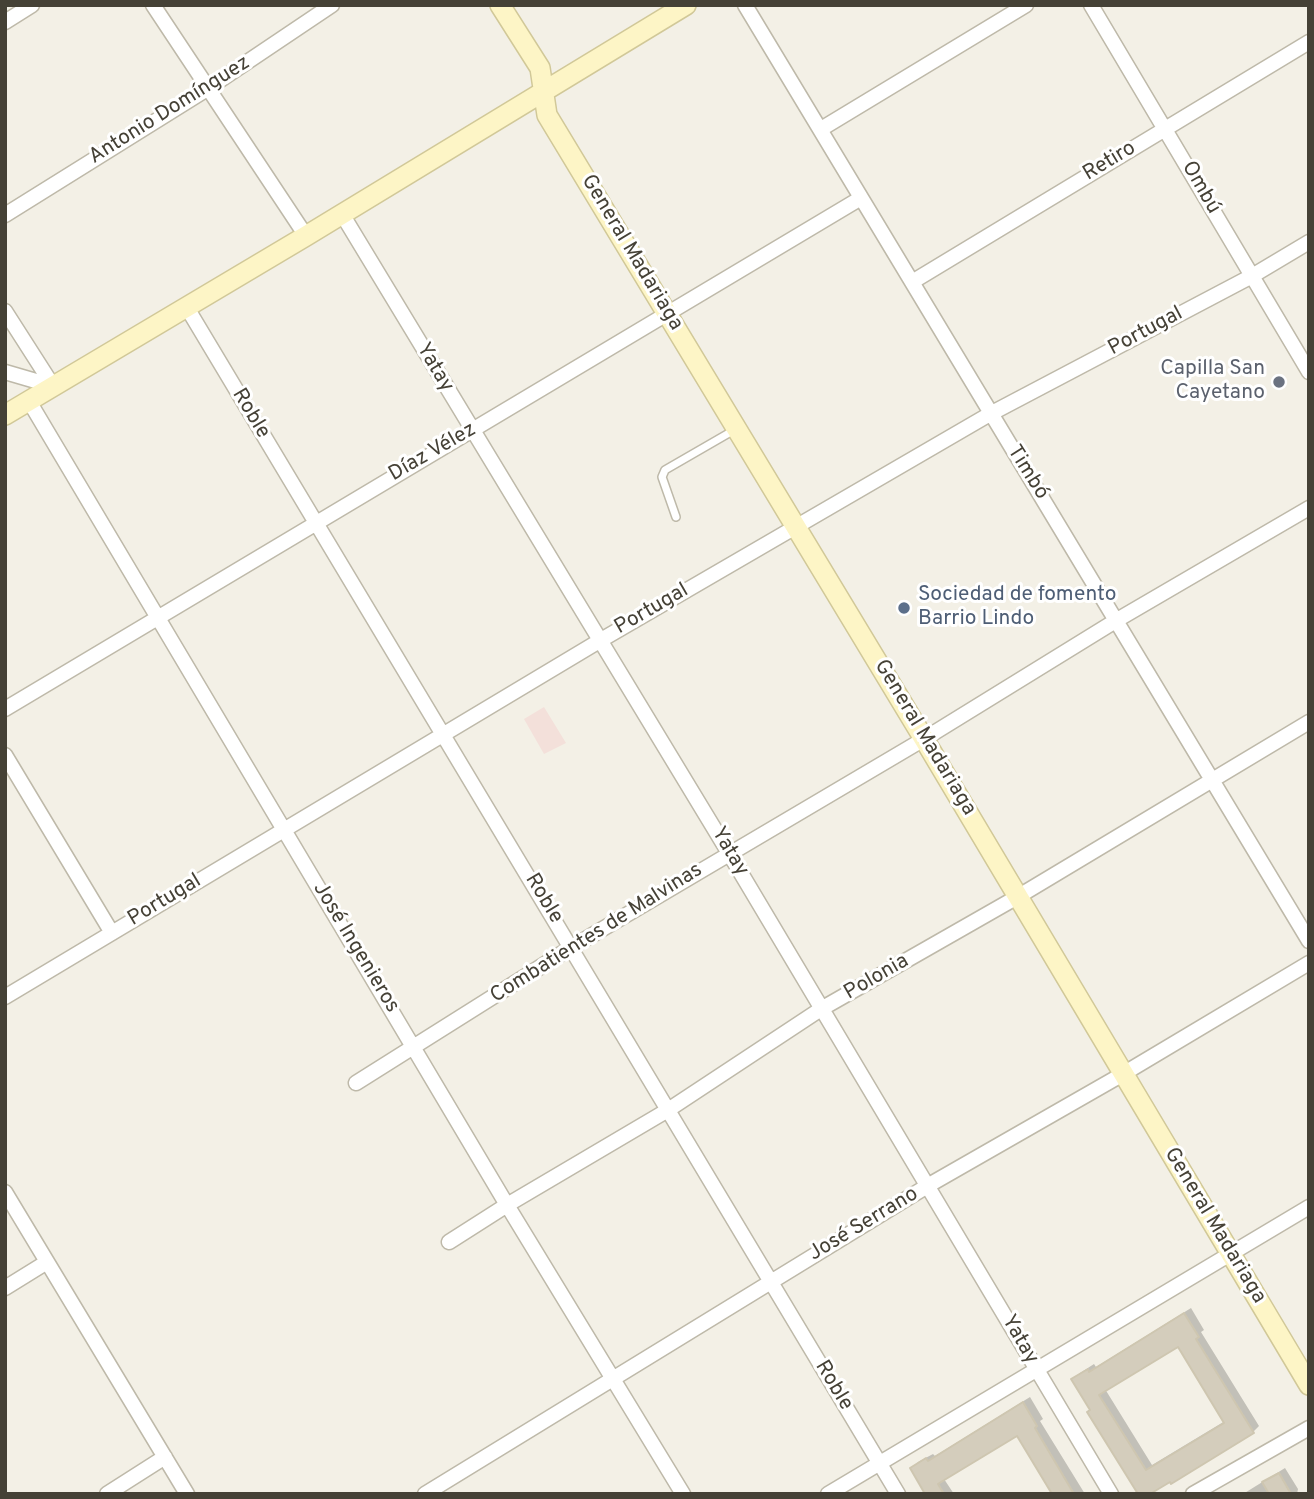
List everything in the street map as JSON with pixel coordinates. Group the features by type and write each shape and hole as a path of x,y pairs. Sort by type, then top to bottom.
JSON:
{"street":[{"path":"5,22 32,5"},
{"path":"153,5 306,236"},
{"name":"Antonio Domínguez","path":"5,215 207,89 332,5"},
{"name":"General Madariaga","path":"500,5 540,68 547,115 925,739 1309,1385"},
{"path":"5,415 686,5"},
{"name":"Timbó","path":"745,5 1309,941"},
{"path":"821,129 1026,5"},
{"name":"Ombú","path":"1091,5 1309,372"},
{"name":"Retiro","path":"912,282 1309,42"},
{"name":"Díaz Vélez","path":"5,709 861,198"},
{"name":"Yatay","path":"342,214 929,1185 1111,1494"},
{"name":"Portugal","path":"5,997 601,640 990,414 1251,276 1309,242"},
{"name":"Roble","path":"186,306 898,1494"},
{"path":"5,311 54,386"},
{"path":"5,372 54,386"},
{"name":"José Ingenieros","path":"29,401 507,1205 683,1494"},
{"name":"Combatientes de Malvinas","path":"356,1083 572,947 1309,508"},
{"name":"Polonia","path":"449,1242 668,1110 821,1009 1019,897 1309,722"},
{"path":"5,755 112,933"},
{"name":"José Serrano","path":"425,1494 447,1488 613,1380 929,1185 1309,963"},
{"path":"5,1192 187,1494"},
{"path":"828,1494 1309,1207"},
{"path":"5,1288 47,1262"},
{"path":"1193,1494 1309,1428"},
{"path":"107,1494 165,1457"}],"lane":[{"path":"676,517 662,477 665,470 736,428"}],"shaded area":[{"path":"544,707 566,743 544,754 524,719"}],"building":[{"path":"1184,1313 1199,1337 1196,1339 1254,1433 1171,1484 1170,1482 1150,1494 1138,1494 1087,1412 1090,1410 1071,1379 1088,1369 1089,1372","holes":["1178,1347 1224,1423 1146,1470 1099,1395"]},
{"path":"1023,1402 1037,1426 1035,1428 1074,1494 1052,1494 1017,1436 938,1484 944,1494 925,1494 910,1468 926,1458 928,1461"},
{"path":"1279,1473 1291,1494 1269,1494 1262,1482"}],"place":[{"name":"Capilla San Cayetano","path":"1279,382"},
{"name":"Sociedad de fomento Barrio Lindo","path":"904,608"}]}
